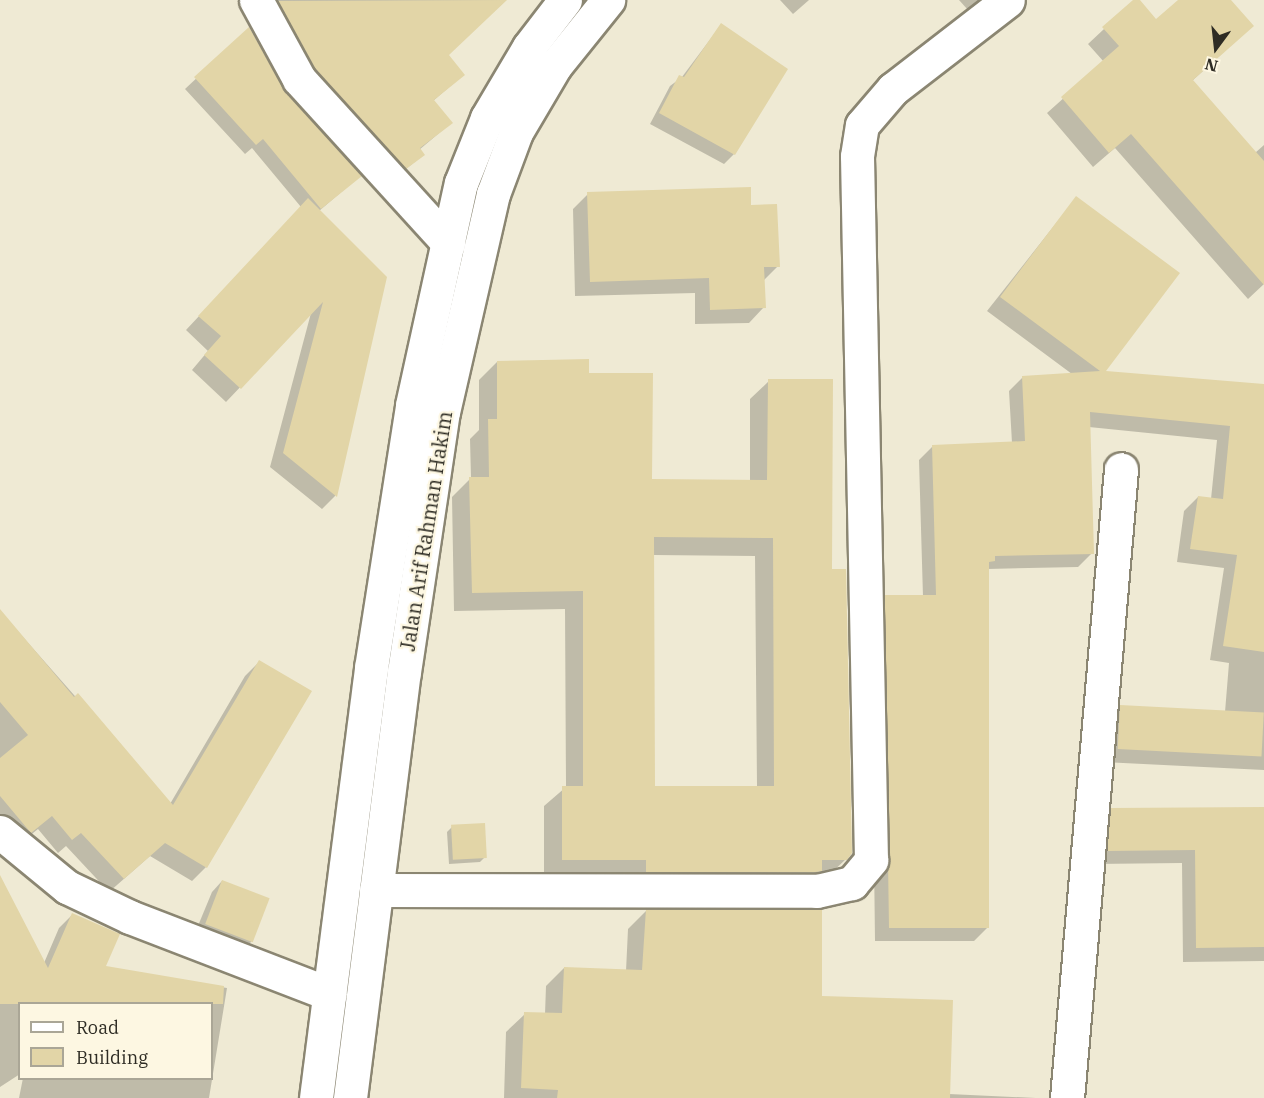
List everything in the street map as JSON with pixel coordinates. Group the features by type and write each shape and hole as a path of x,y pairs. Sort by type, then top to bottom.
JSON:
{"main road":[{"path":"256,0 299,79 448,243"},
{"name":"Jalan Arif Rahman Hakim","path":"350,1098 372,668 412,405 461,183 487,118 529,46 566,0"},
{"name":"Jalan Arif Rahman Hakim","path":"316,1098 330,994 361,887 443,412 493,194 516,132 555,66 608,0"},
{"path":"361,887 817,891 852,883 871,860 858,146 862,125 893,88 1008,0"},
{"path":"1067,1098 1120,469"},
{"path":"0,832 67,887 130,917 330,994"}],"building":[{"path":"507,0 449,55 465,75 434,100 453,123 420,148 425,155 406,169 314,68 278,1"},
{"path":"1133,0 1140,0 1156,19 1178,0 1231,0 1254,26 1193,80 1264,161 1264,285 1131,134 1109,153 1061,97 1119,46 1102,27"},
{"path":"721,23 788,69 735,155 659,113 679,75 684,77"},
{"path":"249,27 285,91 362,176 321,209 263,139 256,145 194,77"},
{"path":"751,187 751,205 777,204 780,267 764,267 766,308 710,310 709,278 590,282 587,192"},
{"path":"1076,196 1180,273 1106,371 1264,384 1264,652 1223,646 1237,555 1190,549 1198,496 1223,499 1230,426 1090,412 1094,554 995,556 995,561 989,562 989,928 889,928 884,595 936,595 932,445 1025,441 1022,376 1100,371 1000,297"},
{"path":"308,198 387,277 337,497 283,453 323,302 241,389 204,355 221,336 198,316"},
{"path":"589,359 589,373 653,373 652,479 767,480 768,379 833,379 832,569 846,569 852,853 847,860 822,860 822,871 815,872 646,872 646,860 562,860 562,786 583,786 583,591 472,593 469,477 489,477 488,419 497,419 497,361","holes":["654,537 773,538 774,786 655,786"]},
{"path":"0,609 74,697 78,693 173,805 259,660 312,691 207,868 165,843 124,879 81,833 72,840 52,816 31,833 0,796 0,758 28,735 0,702"},
{"path":"1120,705 1264,713 1261,756 1118,749"},
{"path":"1264,807 1264,947 1196,948 1195,850 1107,851 1111,808"},
{"path":"485,823 487,858 453,860 451,825"},
{"path":"0,875 48,968 72,913 120,934 106,966 224,986 223,1004 213,1004 213,1002 18,1002 18,1004 0,1004"},
{"path":"222,880 270,898 253,942 205,924"},
{"path":"646,909 822,909 822,996 953,1000 950,1098 557,1098 558,1090 521,1088 524,1012 562,1013 564,967 642,970"}]}
